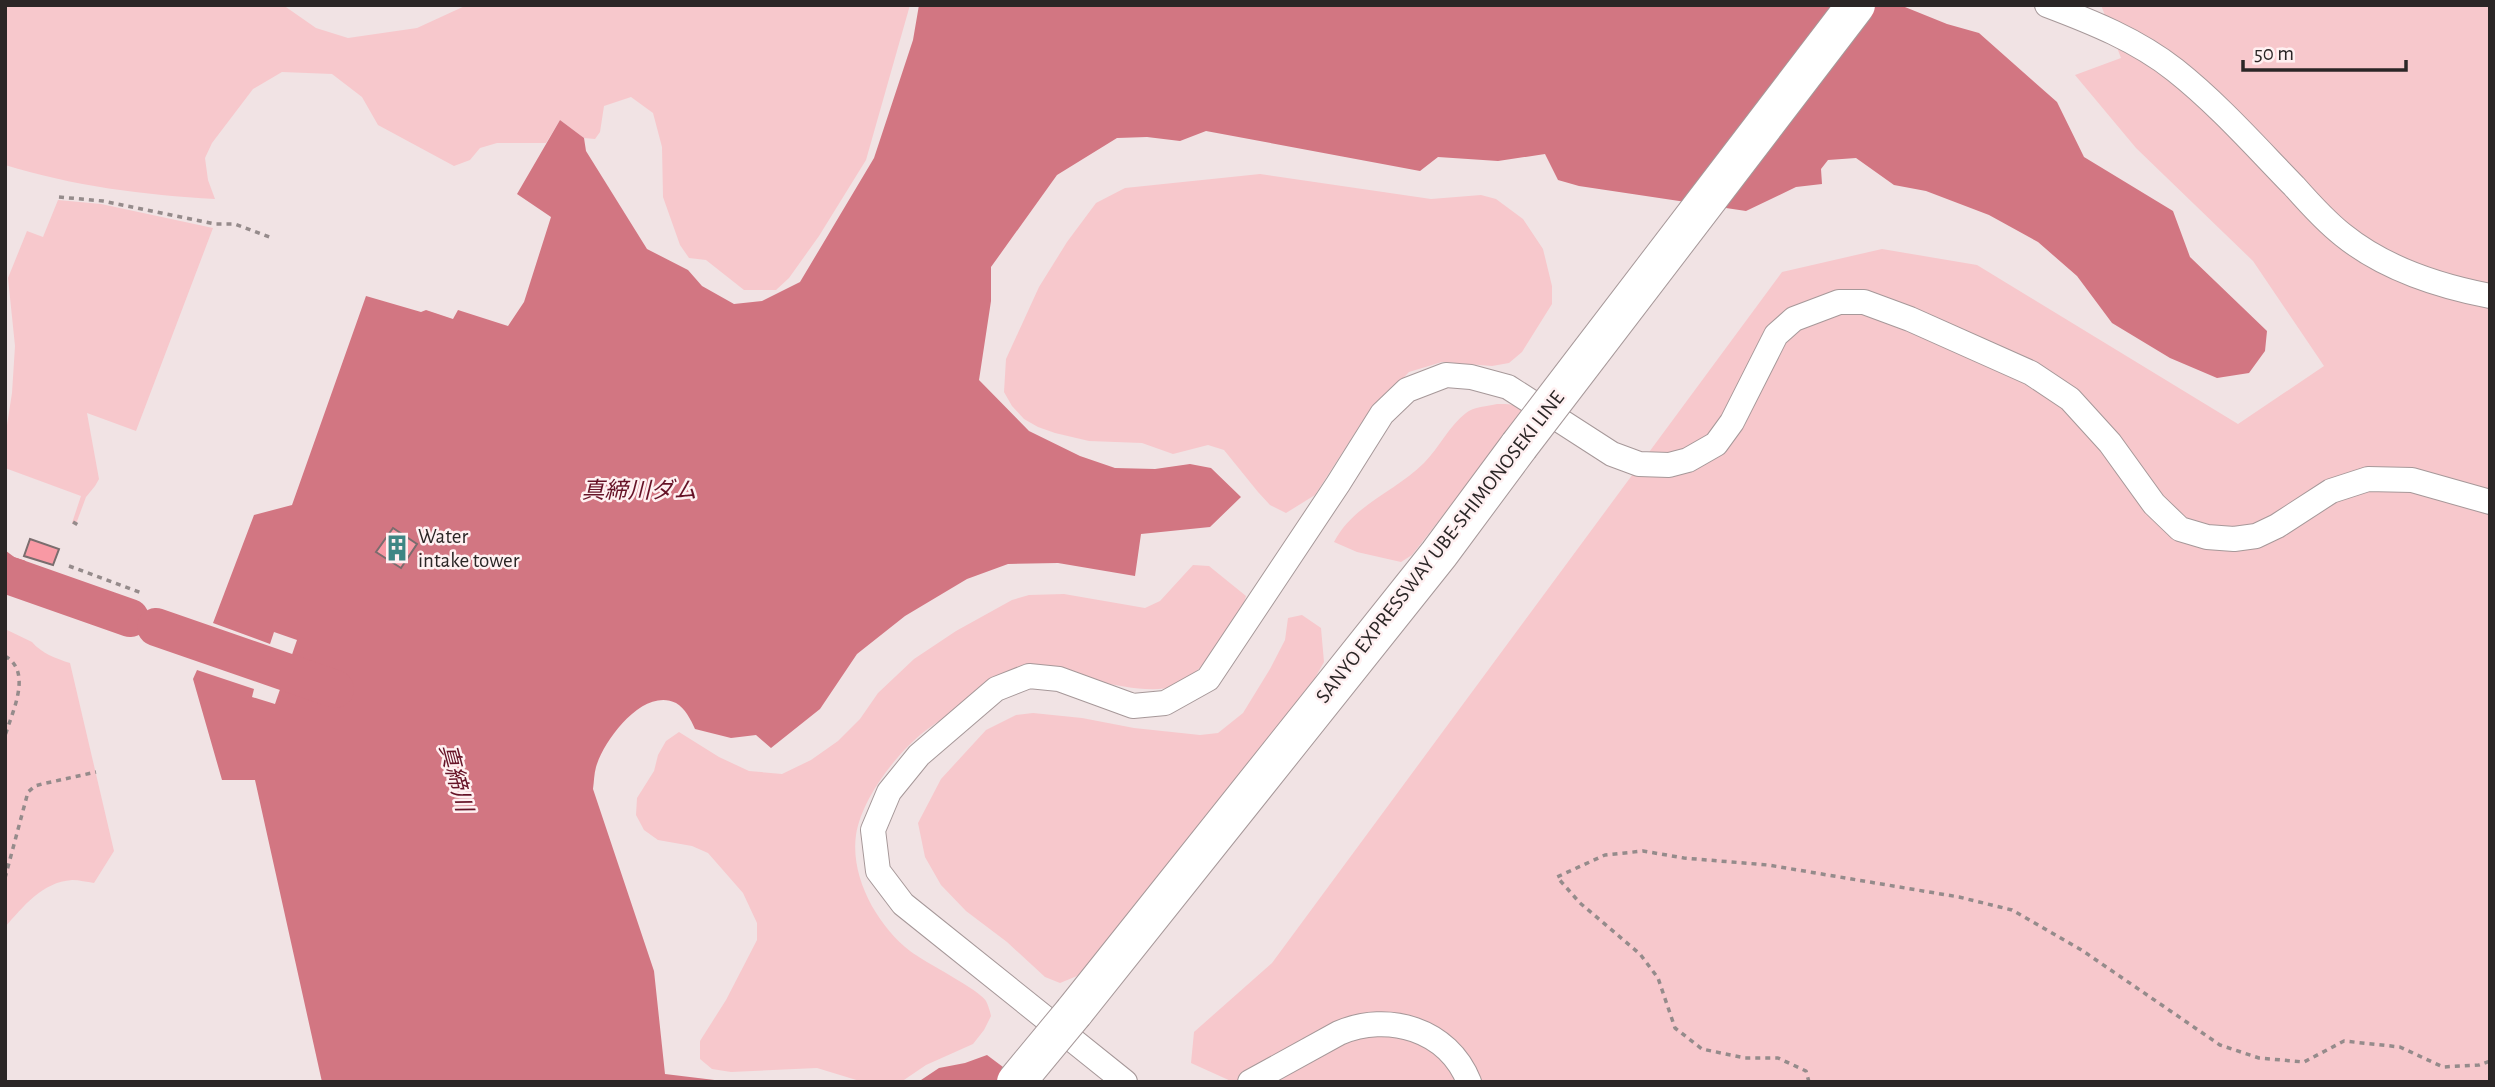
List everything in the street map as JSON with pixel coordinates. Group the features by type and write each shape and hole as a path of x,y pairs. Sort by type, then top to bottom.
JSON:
{"highway":[{"name":"SANYO EXPRESSWAY UBE-SHIMONOSEKI LINE","path":"1016,1082 1439,554 1856,5"}],"street":[{"path":"2047,5 2095,23 2138,45 2174,69 2202,93 2344,236 2397,268 2426,281 2490,296"},
{"path":"1125,1082 903,904 878,871 873,830 889,792 919,755 996,689 1029,676 1059,679 1133,706 1166,703 1208,679 1382,414 1407,390 1446,375 1471,377 1508,387 1612,454 1639,464 1669,465 1688,460 1716,444 1732,422 1776,335 1794,319 1839,302 1864,302 1910,318 2031,373 2070,399 2110,443 2154,504 2180,529 2207,537 2234,539 2256,536 2277,526 2331,491 2368,479 2412,480 2490,502"},
{"path":"1250,1082 1339,1033 1353,1027 1385,1023 1412,1028 1437,1041 1457,1062 1469,1082"}],"path":[{"path":"59,197 103,201 215,224 235,224 272,237"},
{"path":"73,522 78,525"},
{"path":"69,566 142,593"},
{"path":"5,656 18,668 20,678 5,736"},
{"path":"5,878 28,792 35,786 96,772"},
{"path":"1809,1082 1806,1071 1778,1058 1745,1058 1702,1049 1675,1028 1658,978 1640,954 1580,903 1557,877 1605,855 1643,851 1684,858 1768,865 1959,897 2012,910 2083,951 2220,1045 2259,1058 2304,1062 2344,1041 2400,1047 2443,1067 2479,1065 2490,1060"}],"shaded area":[{"path":"5,5 283,5 316,28 348,38 417,28 467,5 910,5 866,160 819,236 789,278 776,290 744,290 706,260 689,258 680,245 663,197 662,147 653,113 631,97 604,106 600,132 595,139 584,138 560,120 546,143 497,143 480,148 470,160 454,166 378,125 362,97 332,74 282,72 253,89 212,143 205,158 208,180 215,199 109,188 57,179 5,165"},
{"path":"2101,5 2490,5 2490,1082 1233,1082 1191,1063 1194,1032 1272,963 1782,272 1882,249 1977,265 2238,424 2324,366 2253,261 2136,148 2075,75 2121,58"},
{"path":"1260,174 1431,199 1481,195 1496,199 1523,219 1543,249 1552,286 1552,304 1522,352 1509,363 1492,366 1442,362 1409,372 1362,422 1315,495 1286,513 1270,505 1224,450 1208,445 1173,454 1142,443 1089,441 1055,433 1024,419 1004,392 1006,359 1039,287 1096,203 1125,188"},
{"path":"58,200 101,204 213,228 136,431 87,413 99,479 86,497 76,524 72,523 81,496 5,468 5,438 15,346 8,278 27,231 43,237"},
{"path":"1497,404 1515,406 1523,413 1412,555 1401,562 1357,552 1334,542 1342,529 1363,508 1424,463 1454,424 1466,413"},
{"path":"1193,565 1209,566 1246,596 1231,628 1193,675 1174,686 1145,689 1108,684 1042,666 967,704 925,731 892,764 865,806 859,821 855,851 857,868 869,900 877,915 898,941 974,990 986,1001 991,1016 973,1044 926,1065 901,1082 863,1082 817,1068 731,1072 712,1069 700,1059 700,1041 726,1000 757,940 757,923 743,893 708,853 692,846 658,840 644,830 636,815 637,798 654,771 658,755 666,741 679,732 719,757 749,771 782,774 811,760 838,741 860,719 878,693 914,659 956,631 1012,600 1029,595 1064,594 1145,608 1160,601"},
{"path":"1302,615 1321,628 1324,662 1315,678 1077,976 1060,983 1045,977 1007,942 966,911 941,885 925,857 918,823 941,779 986,730 1016,715 1033,713 1082,718 1134,728 1200,735 1218,733 1243,713 1270,669 1285,640 1288,618"},
{"path":"5,629 32,642 50,655 70,663 114,851 94,883 72,880 51,885 34,897 5,927"}],"water":[{"name":"真締川ダム","path":"919,5 1900,5 1947,24 1979,33 2057,102 2084,157 2173,211 2190,257 2267,331 2265,351 2249,373 2217,378 2170,358 2112,323 2077,276 2038,242 1989,215 1926,191 1894,185 1856,158 1828,160 1821,169 1822,184 1796,187 1746,211 1579,186 1558,180 1545,154 1498,161 1438,157 1420,171 1206,131 1180,141 1147,137 1117,138 1057,175 991,267 991,301 979,380 1029,431 1080,456 1115,468 1155,469 1190,464 1211,468 1241,497 1210,527 1141,534 1135,576 1058,563 1008,564 967,579 905,616 857,654 820,709 771,748 756,735 731,738 695,729 679,705 663,700 651,702 638,709 616,731 600,756 593,789 654,971 665,1074 731,1082 322,1082 255,780 222,780 193,679 197,670 254,689 252,697 275,704 297,640 274,632 270,644 213,623 254,515 292,505 366,296 453,319 458,310 508,326 524,302 551,217 517,194 560,120 584,138 586,151 647,249 688,270 702,286 734,304 762,301 800,282 874,158 913,40"},
{"path":"987,1055 1023,1082 918,1082 939,1068"}],"building":[{"name":"Water intake tower","path":"393,528 417,544 401,568 376,552"},
{"path":"30,539 59,549 53,565 24,556"}],"waterway":[{"path":"5,554 23,563 18,578"},
{"name":"真締川","path":"5,574 130,618"},
{"name":"真締川","path":"156,627 335,689"}],"place":[{"name":"Water intake tower","path":"397,548"}]}
